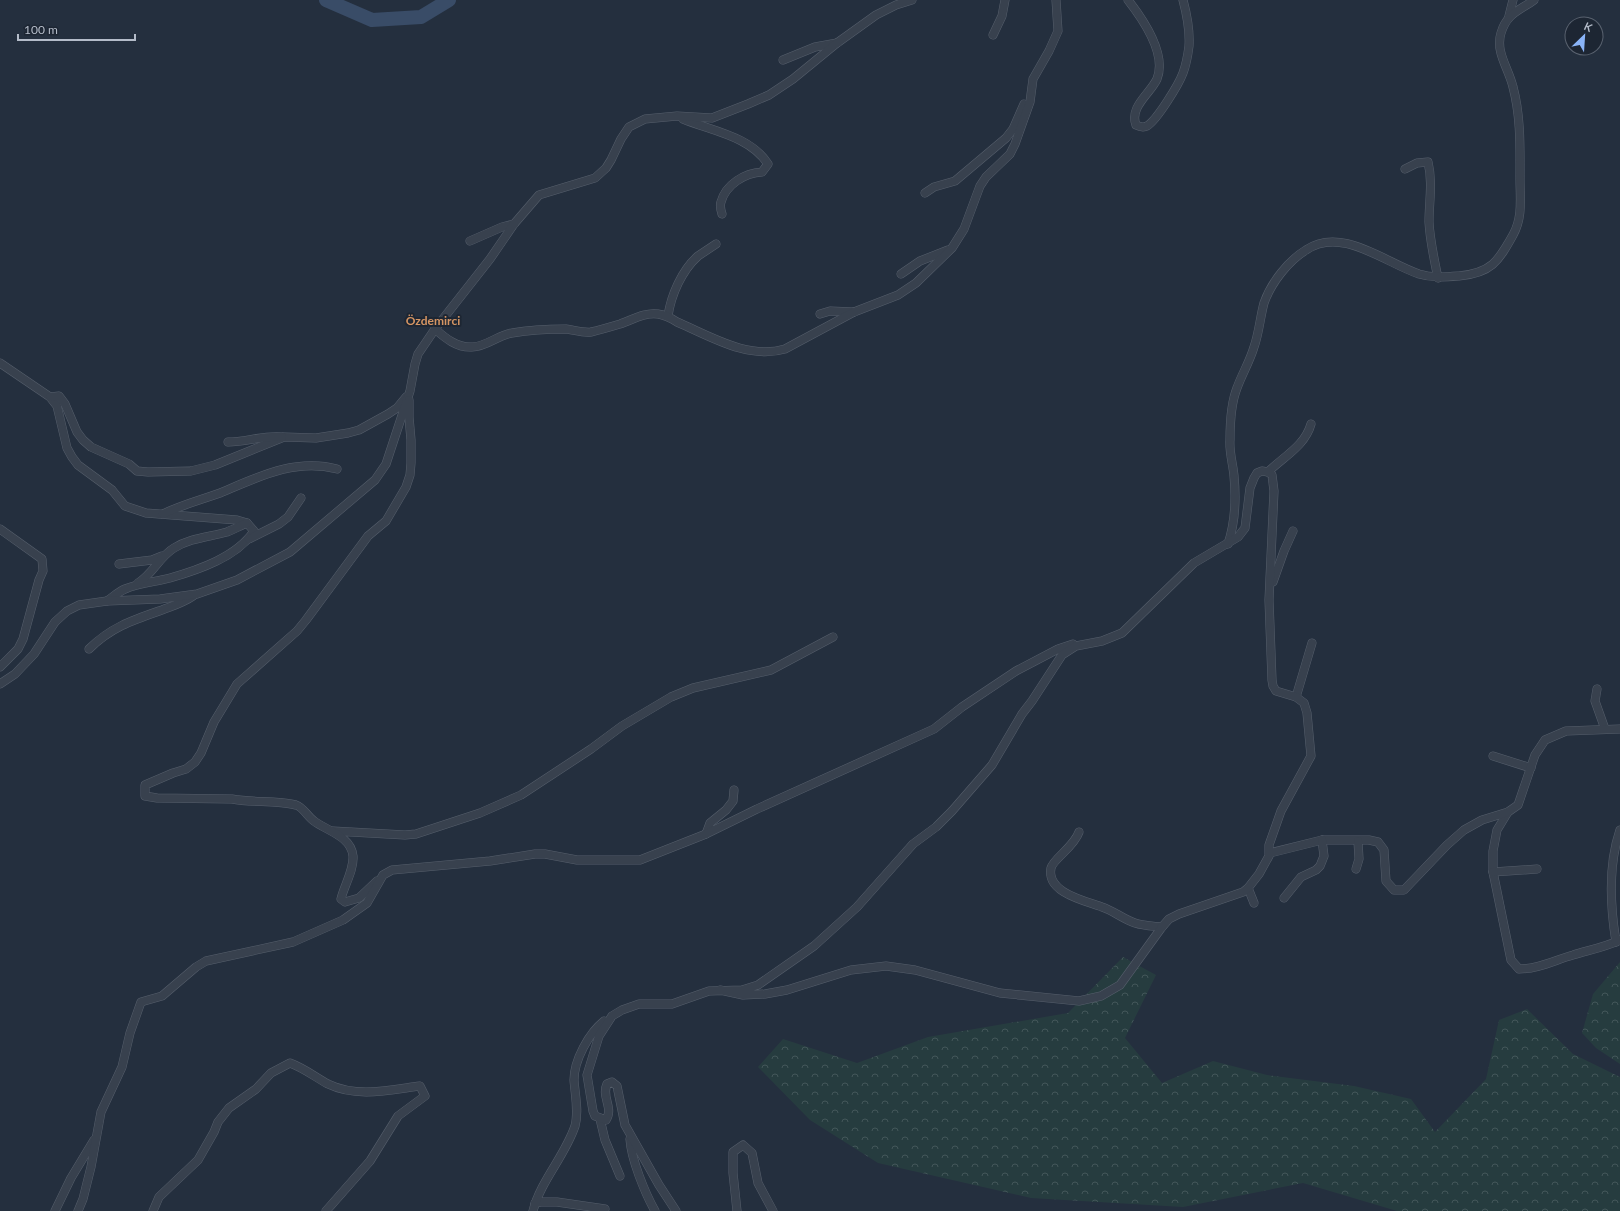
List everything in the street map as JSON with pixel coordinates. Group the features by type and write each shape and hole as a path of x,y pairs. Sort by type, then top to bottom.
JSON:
{"street":[{"path":"89,649 114,628 178,604 197,594 237,580 290,552 375,480 386,464 410,391 418,354 435,329 490,259 514,224 539,195 595,178 606,168 628,127 645,119 676,116 712,118 769,95 793,79 876,15 896,5 912,0"},
{"path":"993,35 1002,16 1005,0"},
{"path":"435,329 452,343 472,347 513,332 556,329 589,332 611,327 646,314 657,314 668,316 677,322 741,349 774,352 785,349 854,312 898,295 916,283 952,248 964,229 980,186 986,177 1010,154 1030,102 1033,79 1049,51 1058,31 1056,0"},
{"path":"1128,0 1144,21 1155,47 1159,63 1157,79 1136,111 1134,120 1136,125 1146,127 1154,121 1171,97 1183,73 1189,36 1187,12 1183,0"},
{"path":"1228,544 1232,528 1235,493 1229,441 1233,399 1254,347 1264,303 1269,292 1285,269 1307,249 1318,243 1328,241 1351,244 1420,274 1438,278 1473,274 1489,268 1500,255 1515,231 1521,198 1520,129 1514,87 1501,55 1500,44 1501,32 1509,16 1513,0"},
{"path":"1509,16 1534,0"},
{"path":"783,60 815,47 837,44"},
{"path":"925,192 934,187 955,181 1006,138 1013,129 1031,90"},
{"path":"676,116 743,141 762,154 768,164 762,172 751,173 741,177 733,184 721,202 722,214"},
{"path":"1405,169 1417,163 1428,162 1431,174 1429,220 1430,245 1438,278"},
{"path":"470,241 502,227 514,224"},
{"path":"668,316 669,305 678,284 690,265 716,244"},
{"path":"901,274 920,261 952,248"},
{"path":"820,314 830,311 854,312"},
{"path":"0,363 50,397 57,406 67,448 72,457 78,465 112,490 125,506 146,513 237,520 247,523 254,531 248,540"},
{"path":"228,442 240,442 273,436 316,438 359,430 397,408 410,391"},
{"path":"410,391 409,417 412,451 410,475 406,487 386,521 368,536 302,626 237,684 214,722 201,753 195,762 186,769 145,785 145,796 157,798 232,798 298,806 314,821 333,831 351,846 353,857 341,899 345,902 359,898 383,875 392,870 398,869 490,861 535,854 545,854 577,860 640,860 706,834 934,729 962,707 1016,671 1058,649 1071,644 1102,642 1122,632 1194,563 1238,537 1245,528 1250,488 1254,478 1257,473 1262,471 1268,472 1272,475 1274,486 1269,593 1273,686 1276,691 1300,699 1306,708 1311,756 1282,812 1269,845 1270,853 1265,865 1248,888 1238,894 1174,916 1162,927 1120,985 1101,996 1079,1001 1000,993 915,970 886,966 851,970 787,990 765,994 743,995 720,990"},
{"path":"50,397 59,396 65,404 77,432 91,447 129,464 137,471 191,471 215,465 284,437"},
{"path":"1268,472 1301,442 1308,434 1311,424"},
{"path":"162,515 176,508 240,484 294,466 316,465 337,469"},
{"path":"107,601 123,590 133,586 169,578 191,571 230,554 248,540 279,524 288,517 301,498"},
{"path":"119,564 152,560 164,555 183,543 228,531 247,523"},
{"path":"0,529 42,559 43,571 39,580 23,639 18,649 0,667"},
{"path":"1269,593 1293,531"},
{"path":"133,586 142,580 164,555"},
{"path":"0,684 15,674 34,654 55,622 68,611 79,605 107,601 160,599 197,594"},
{"path":"333,831 405,835 416,834 480,813 521,795 591,749 622,726 661,702 693,688 771,670 833,638"},
{"path":"1296,697 1312,643"},
{"path":"534,1207 566,1146 575,1125 577,1113 574,1079 575,1068 587,1040 602,1022 622,1010 639,1004 672,1004 704,992 742,990 758,985 814,946 849,916 912,844 936,827 952,811 992,765 1022,714 1062,655 1071,648 1081,644"},
{"path":"1597,689 1595,701 1605,729"},
{"path":"1270,853 1322,840 1370,840 1378,842 1384,850 1386,881 1394,890 1404,890 1447,845 1464,830 1482,820 1508,812 1518,805 1535,755 1545,740 1566,731 1620,729"},
{"path":"1493,756 1531,768"},
{"path":"706,834 710,823 719,817 733,801 734,790"},
{"path":"1508,812 1497,830 1493,851 1493,872 1511,960 1519,969 1530,969 1572,955 1604,947 1618,941 1612,914 1611,872 1620,830"},
{"path":"1079,832 1077,838 1070,847 1054,862 1051,873 1056,884 1068,895 1112,911 1130,921 1143,925 1162,927"},
{"path":"1284,898 1301,877 1320,866 1324,856 1322,840"},
{"path":"1356,869 1359,858 1358,841"},
{"path":"1493,872 1537,869"},
{"path":"78,1211 83,1199 91,1167 101,1112 122,1067 130,1033 141,1002 162,996 196,967 206,962 293,942 343,920 367,903 383,875"},
{"path":"1248,888 1254,904"},
{"path":"612,1016 599,1036 587,1074 593,1111 595,1116 606,1120 609,1110 604,1094 607,1084 612,1082 617,1086 619,1102 625,1125 630,1136 658,1185 676,1211"},
{"path":"153,1211 159,1197 198,1160 218,1122 229,1108 256,1089 272,1073 290,1063 300,1066 328,1084 349,1091 372,1093 420,1086 425,1096 398,1116 370,1162 326,1211"},
{"path":"600,1119 605,1140 620,1176"},
{"path":"55,1211 96,1133"},
{"path":"630,1136 632,1152 640,1178 655,1211"},
{"path":"737,1211 733,1173 734,1152 743,1145 752,1153 758,1183 773,1211"},
{"path":"534,1207 540,1202 557,1202 605,1209"}],"green space":[{"path":"1123,957 1156,975 1125,1038 1162,1083 1213,1061 1267,1075 1354,1086 1411,1099 1435,1132 1486,1079 1499,1020 1527,1009 1573,1054 1620,1077 1620,1211 1397,1211 1303,1183 1183,1207 1031,1198 878,1163 810,1120 758,1067 783,1039 857,1063 928,1037 1068,1013"},
{"path":"1620,962 1620,1064 1596,1048 1582,1033 1593,994"}],"waterway":[{"path":"326,0 372,20 421,17 449,0"}],"district":[{"name":"Özdemirci","path":"433,320"}]}
